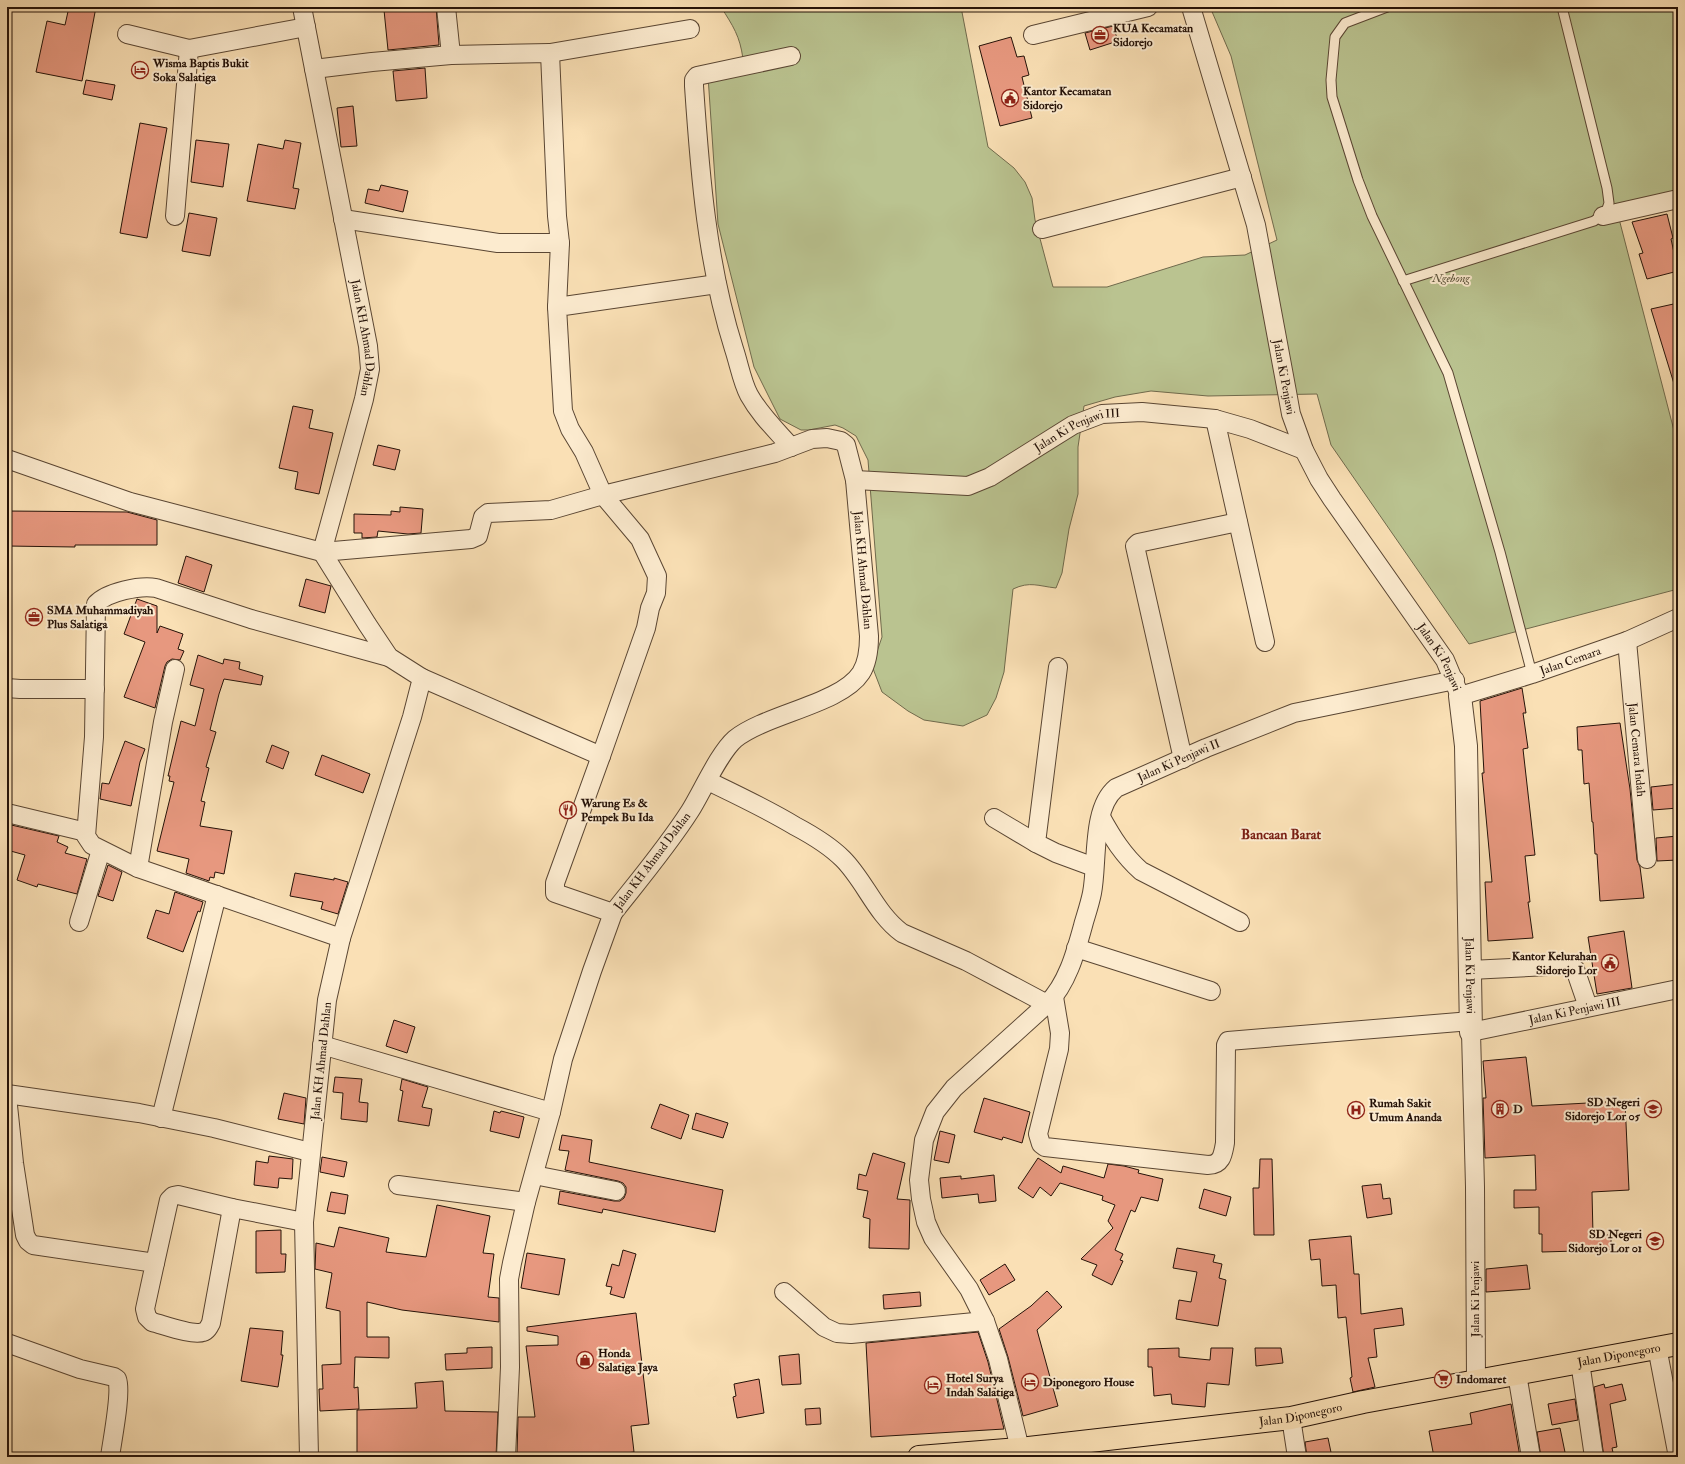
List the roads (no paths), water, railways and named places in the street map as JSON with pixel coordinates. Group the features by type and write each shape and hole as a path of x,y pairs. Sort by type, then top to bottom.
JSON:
{"main road":[{"name":"Jalan Diponegoro","path":"930,1456 1020,1449 1044,1452 1291,1418 1363,1402 1668,1345"}],"street":[{"name":"Jalan KH Ahmad Dahlan","path":"302,7 368,346 370,369 364,399 322,552"},
{"path":"446,7 451,55"},
{"path":"1033,35 1148,7"},
{"name":"Jalan Ki Penjawi","path":"1191,7 1256,225 1290,407 1304,450 1332,499 1445,660 1458,688 1466,746 1476,1382"},
{"path":"127,34 189,49 306,28"},
{"path":"314,70 372,62 451,55 550,53 690,29"},
{"path":"175,216 189,49"},
{"path":"7,459 130,502 322,552 471,540 478,536 483,517 488,513 551,510 602,495 584,452 570,429 563,411 558,307 560,243 557,216 550,53"},
{"path":"791,56 701,74 694,80 699,172 706,223 725,320 748,394 762,417 791,447"},
{"path":"1042,229 1242,177"},
{"path":"1603,216 1678,200"},
{"path":"343,219 498,243 560,243"},
{"path":"558,307 717,284"},
{"name":"Jalan Ki Penjawi III","path":"856,480 968,486 990,477 1072,425 1102,414 1142,412 1215,419 1250,429 1304,450"},
{"path":"1215,419 1265,642"},
{"name":"Jalan KH Ahmad Dahlan","path":"820,438 841,441 846,445 856,480 869,636 868,653 864,668 853,682 831,696 757,726 734,740 725,751 690,811 668,844 613,913 555,893 555,883 646,628 650,608 656,593 658,576 640,539 602,495 775,453 804,441 820,438"},
{"path":"1183,759 1135,546 1138,543 1238,522"},
{"path":"322,552 389,657"},
{"path":"341,938 138,868 89,843 86,832 94,737 96,604 102,598 118,592 156,588 251,619 389,657 422,678 601,756"},
{"name":"Jalan Cemara","path":"1458,688 1532,674 1627,641 1678,618"},
{"name":"Jalan Cemara Indah","path":"1627,641 1647,859"},
{"path":"1036,843 1058,667"},
{"path":"138,868 162,722 174,669"},
{"name":"Jalan KH Ahmad Dahlan","path":"309,1457 304,1222 310,1152 331,979 341,938 412,717 422,678"},
{"path":"7,688 95,689"},
{"name":"Jalan Ki Penjawi II","path":"1020,1449 998,1359 985,1321 969,1289 933,1238 926,1222 919,1180 924,1140 935,1112 954,1088 1051,1000 1067,974 1092,892 1101,816 1107,798 1116,788 1294,713 1458,688"},
{"path":"708,781 783,819 831,849 844,860 880,911 892,925 902,933 1051,1000"},
{"path":"7,813 86,832"},
{"path":"1101,816 1114,841 1141,871 1240,922"},
{"path":"994,818 1056,853 1094,867"},
{"path":"79,922 101,850"},
{"path":"161,1118 217,894"},
{"path":"506,1457 510,1367 509,1279 526,1202 551,1112 563,1060 592,971 613,913"},
{"path":"1076,948 1211,991"},
{"path":"1470,970 1568,965 1575,969 1588,1007"},
{"name":"Jalan Ki Penjawi III","path":"1051,1000 1060,1033 1059,1049 1038,1134 1041,1144 1045,1147 1214,1165 1220,1161 1223,1155 1225,1143 1226,1045 1228,1041 1471,1027 1588,1007 1678,989"},
{"path":"322,1046 551,1112"},
{"path":"155,1263 33,1245 28,1241 24,1235 7,1095 161,1118 214,1128 310,1152"},
{"path":"534,1175 616,1191"},
{"path":"398,1185 526,1202"},
{"path":"232,1208 211,1323 206,1330 194,1333 152,1322 147,1317 145,1309 169,1200 173,1196 178,1195 232,1208 304,1222"},
{"path":"784,1292 824,1327 837,1332 851,1334 985,1321"},
{"path":"7,1344 80,1369 117,1378 119,1388 115,1428 110,1457"},
{"path":"1668,1345 1678,1457"},
{"path":"1580,1362 1594,1457"},
{"path":"1517,1374 1531,1457"},
{"path":"1291,1418 1297,1457"}],"lane":[{"path":"1387,7 1345,23 1334,37 1331,80 1332,97 1358,180 1372,216 1448,373 1500,552 1532,674"},
{"path":"1404,281 1594,220 1603,216 1608,208 1607,188 1562,7"}],"place":[{"name":"KUA Kecamatan Sidorejo","path":"1100,35"},
{"name":"Wisma Baptis Bukit Soka Salatiga","path":"140,70"},
{"name":"Kantor Kecamatan Sidorejo","path":"1010,98"},
{"name":"SMA Muhammadiyah Plus Salatiga","path":"34,617"},
{"name":"Warung Es & Pempek Bu Ida","path":"568,810"},
{"name":"Kantor Kelurahan Sidorejo Lor","path":"1610,963"},
{"name":"D","path":"1500,1109"},
{"name":"SD Negeri Sidorejo Lor 05","path":"1653,1109"},
{"name":"Rumah Sakit Umum Ananda","path":"1356,1110"},
{"name":"SD Negeri Sidorejo Lor 01","path":"1655,1241"},
{"name":"Honda Salatiga Jaya","path":"585,1360"},
{"name":"Indomaret","path":"1443,1379"},
{"name":"Diponegoro House","path":"1030,1382"},
{"name":"Hotel Surya Indah Salatiga","path":"933,1385"}],"district":[{"name":"Bancaan Barat","path":"1281,834"}],"park label":[{"name":"Ngebong","path":"1451,278"}]}
